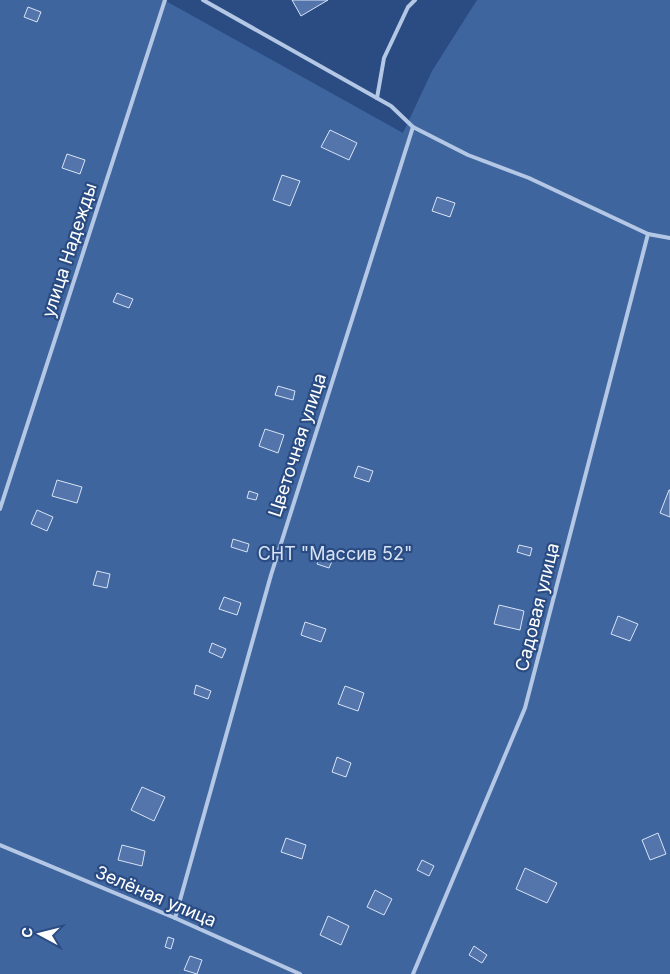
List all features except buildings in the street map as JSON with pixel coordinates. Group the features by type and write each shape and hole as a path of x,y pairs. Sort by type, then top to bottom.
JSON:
{"lane":[{"name":"улица Надежды","path":"0,509 165,0"},
{"path":"203,0 391,106 412,128 468,155 529,178 648,234 670,238"},
{"path":"377,98 384,58 408,7 415,0"},
{"name":"Цветочная улица","path":"174,918 270,575 412,128"},
{"name":"Садовая улица","path":"413,974 525,708 648,234"},
{"name":"Зелёная улица","path":"0,845 174,918 300,974"}],"green space":[{"name":"СНТ \"Массив 52\"","path":"0,0 164,0 403,133 432,71 477,0 670,0 670,974 0,974"}]}
